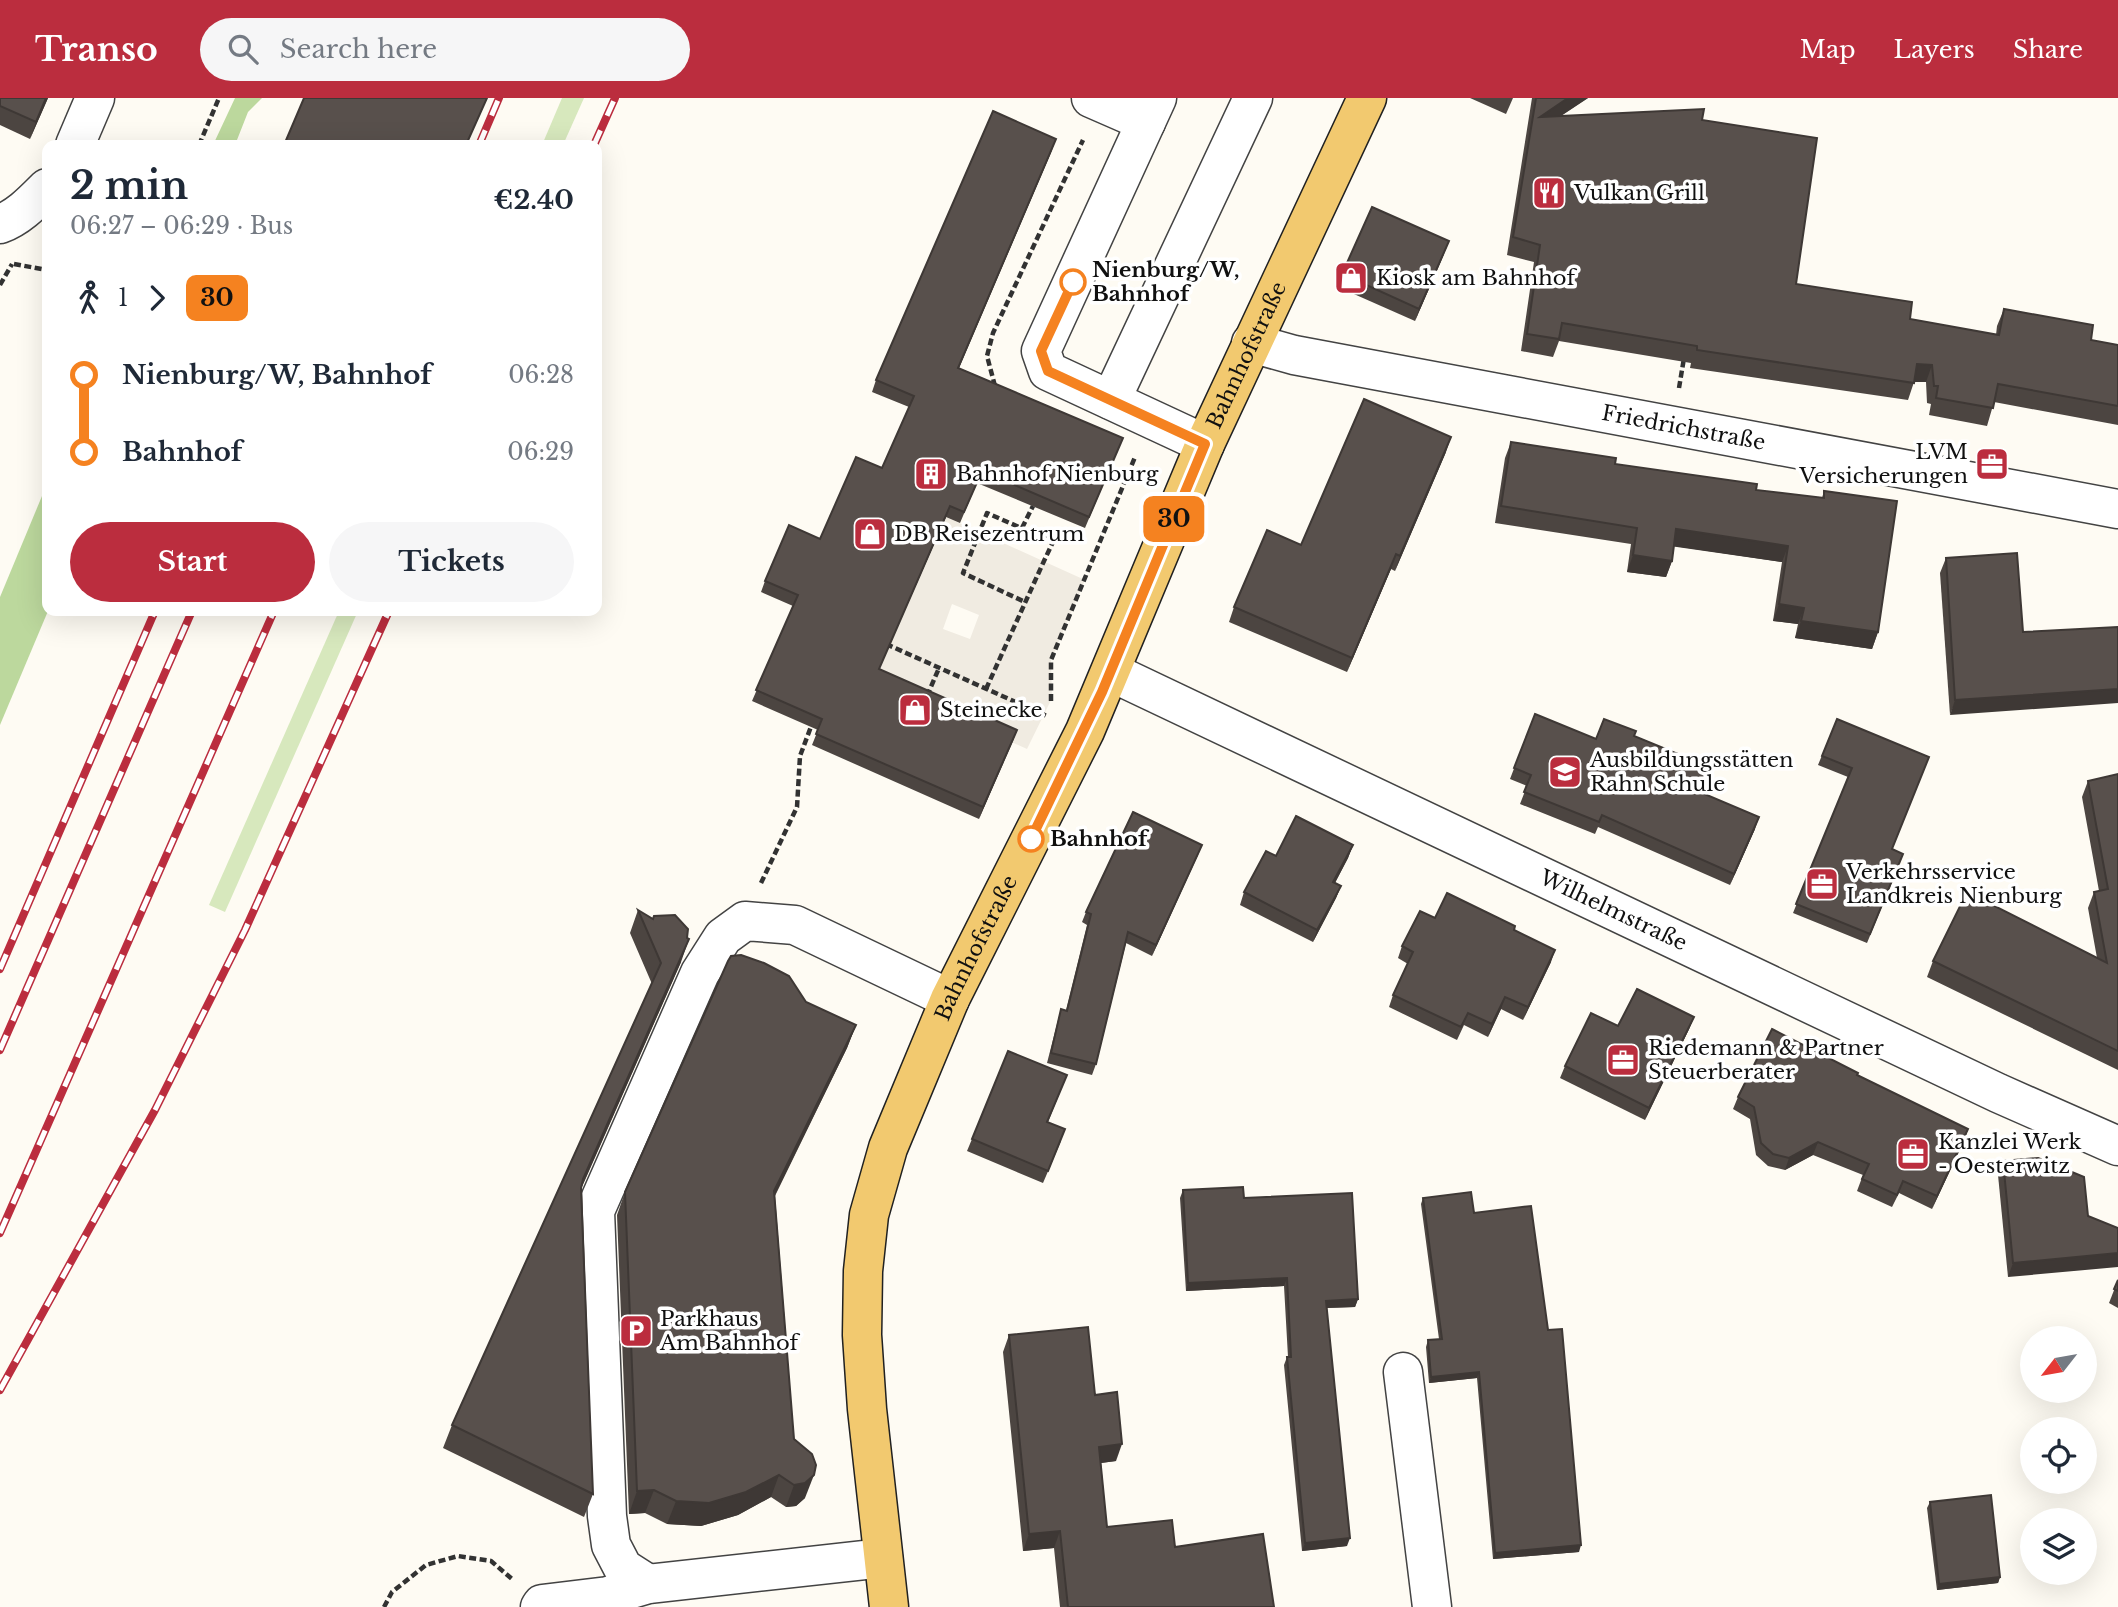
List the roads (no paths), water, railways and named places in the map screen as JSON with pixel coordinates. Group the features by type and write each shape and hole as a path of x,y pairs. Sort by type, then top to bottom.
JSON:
{"main road":[{"name":"Bahnhofstraße","path":"889,1607 867,1409 862,1335 863,1271 868,1226 888,1148 950,999 1085,731 1205,444 1367,98"}],"street":[{"path":"77,140 96,98"},
{"path":"1091,98 1152,110 1041,351 1048,371 1205,444"},
{"path":"1111,400 1253,98"},
{"path":"4,222 29,206 42,193"},
{"name":"Friedrichstraße","path":"1251,343 1294,355 2118,509"},
{"name":"Wilhelmstraße","path":"1111,672 1986,1087 2118,1146"},
{"path":"648,1584 623,1568 611,1545 607,1516 595,1211 700,973 723,937 745,921 795,925 950,999"},
{"path":"1403,1372 1432,1607"},
{"path":"541,1606 608,1596 648,1584 883,1558"}],"railway":[{"path":"481,140 499,98"},
{"path":"596,140 615,98"},
{"path":"0,969 153,616"},
{"path":"0,1050 190,616"},
{"path":"0,1233 272,616"},
{"path":"0,1390 155,1110 245,930 387,616"}],"place":[{"name":"Vulkan Grill","path":"1549,193"},
{"name":"Kiosk am Bahnhof","path":"1351,278"},
{"name":"Nienburg/W, Bahnhof","path":"1073,282"},
{"name":"LVM Versicherungen","path":"1992,464"},
{"name":"Bahnhof Nienburg","path":"931,474"},
{"name":"DB Reisezentrum","path":"870,534"},
{"name":"Steinecke","path":"915,710"},
{"name":"Ausbildungsstätten Rahn Schule","path":"1565,772"},
{"name":"Bahnhof","path":"1031,839"},
{"name":"Verkehrsservice Landkreis Nienburg","path":"1822,884"},
{"name":"Riedemann & Partner Steuerberater","path":"1623,1060"},
{"name":"Kanzlei Werk - Oesterwitz","path":"1913,1154"},
{"name":"Parkhaus Am Bahnhof","path":"636,1331"}]}
